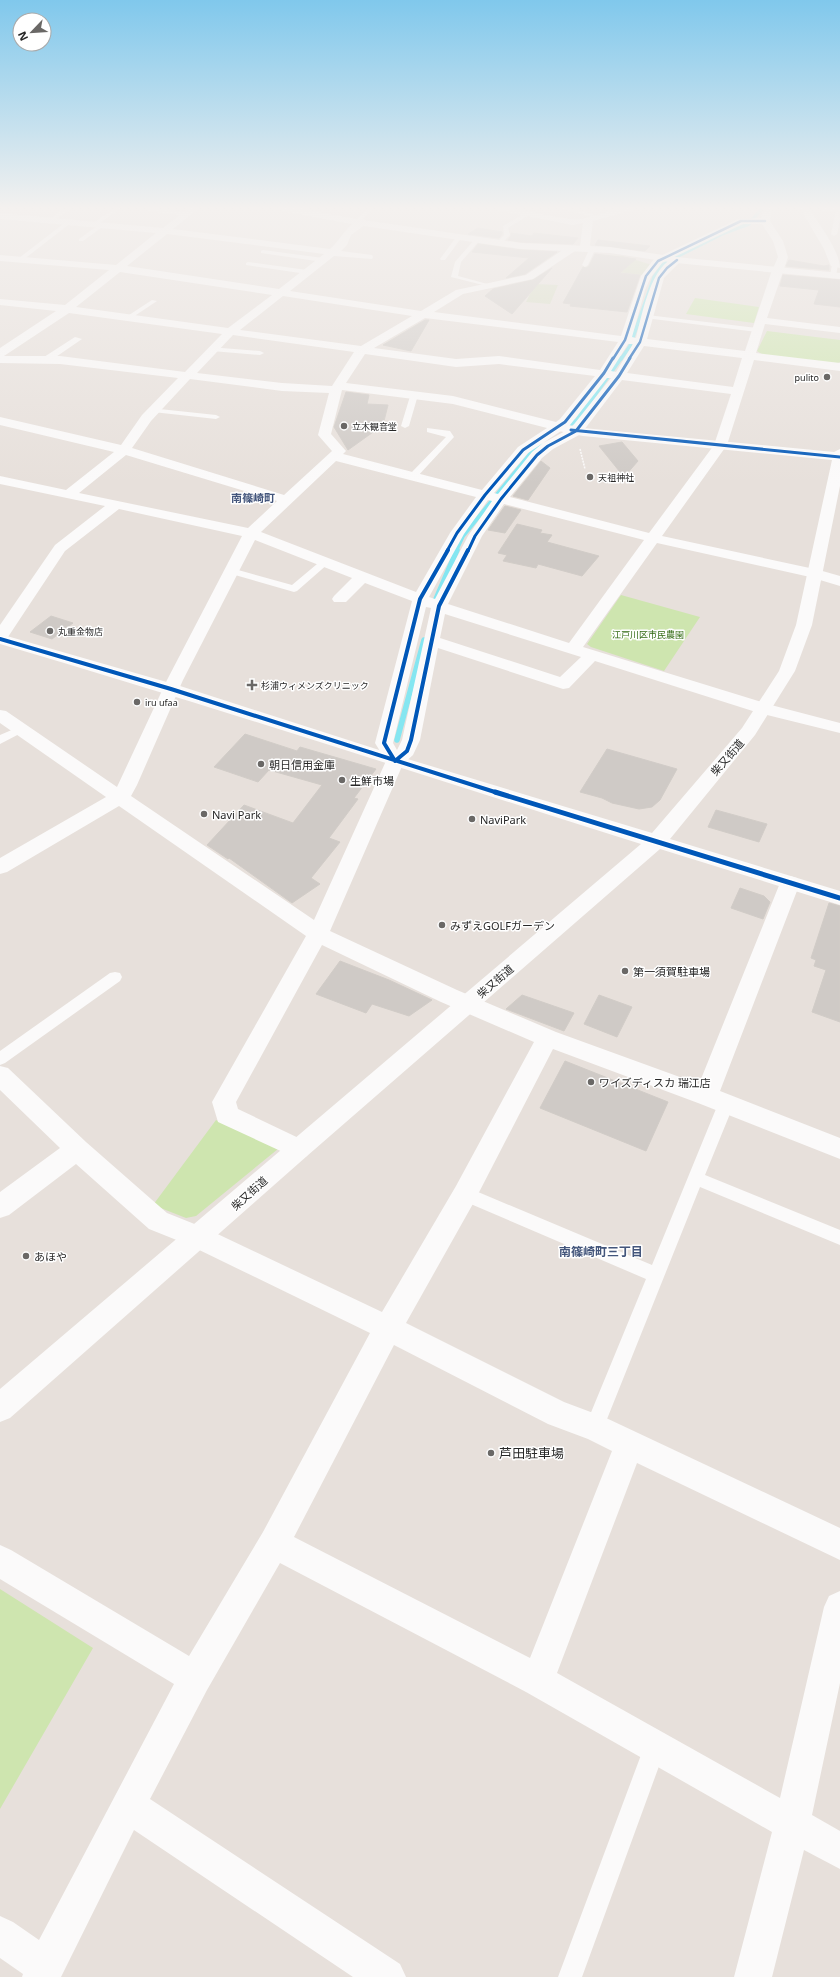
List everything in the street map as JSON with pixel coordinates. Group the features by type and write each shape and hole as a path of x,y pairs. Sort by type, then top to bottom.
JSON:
{"street":[{"path":"0,353 67,309 78,300"},
{"path":"68,494 124,450 153,410 212,349 229,333 270,300"},
{"path":"333,300 422,314 840,367"},
{"path":"0,868 121,796 128,785 171,689 251,533 338,451 324,435 337,388 361,351 446,300"},
{"path":"632,341 638,300"},
{"path":"298,1149 227,1116 224,1102 318,934 395,761 407,751 411,740 439,606 475,536 501,499 537,455 566,429 611,374 647,317 651,300"},
{"path":"573,649 720,446 767,300"},
{"path":"0,302 67,309 229,333 456,363 499,360 737,391"},
{"path":"759,325 840,330"},
{"path":"0,359 47,360 282,386 337,388 414,395 475,404 566,429 720,446 840,456"},
{"path":"0,421 124,450 287,500"},
{"path":"395,761 384,743 420,599 457,533 485,495 523,450 566,429"},
{"path":"334,456 652,538 814,573 840,581"},
{"name":"柴又街道","path":"0,1408 298,1149 657,841 749,731 765,709 787,671 804,625 840,456"},
{"path":"0,480 251,533 439,606 765,709 840,728"},
{"path":"117,504 60,548 0,638 171,689 395,761 840,898"},
{"path":"340,599 363,576"},
{"path":"432,641 563,684 592,655"},
{"path":"0,715 121,796 318,934 468,1004 548,1038 706,1096 840,1149"},
{"path":"706,1096 790,883"},
{"path":"0,1935 43,1972 128,1805 196,1678 274,1543 388,1328 465,1194 548,1038"},
{"path":"0,1075 77,1149 158,1221 198,1237 388,1328 558,1414 594,1426 840,1544"},
{"path":"0,1207 77,1149"},
{"path":"538,1680 630,1444"},
{"path":"274,1543 538,1680 840,1851"},
{"path":"0,1561 196,1678"},
{"path":"753,1977 792,1825 840,1607"},
{"path":"128,1805 380,1975"}],"lane":[{"path":"128,318 154,301"},
{"path":"647,317 759,325"},
{"path":"47,360 78,339"},
{"path":"212,349 260,353"},
{"path":"404,426 414,395"},
{"path":"153,410 216,417"},
{"path":"413,476 450,437 447,433 430,430"},
{"path":"231,571 294,589 326,561"},
{"path":"0,740 21,729"},
{"path":"0,1059 115,977"},
{"path":"594,1426 726,1104"},
{"path":"695,1178 840,1238"},
{"path":"465,1194 656,1275"},
{"path":"570,1977 655,1747"}],"green space":[{"path":"527,300 552,300 550,304 526,302"},
{"path":"694,300 711,300 759,307 754,323 686,314"},
{"path":"767,331 840,340 840,362 836,364 763,355 757,351"},
{"name":"江戸川区市民農園","path":"621,595 700,617 664,671 591,647 587,644"},
{"path":"216,1120 278,1149 196,1216 186,1218 153,1205"},
{"path":"0,1589 93,1648 0,1809"}],"building":[{"path":"491,300 524,300 512,314"},
{"path":"565,300 631,300 627,312 570,306 571,304 563,303"},
{"path":"815,300 840,300 840,307 814,304"},
{"path":"425,320 429,320 411,351 383,345"},
{"path":"346,392 369,395 367,404 388,405 383,425 348,450 334,427"},
{"path":"622,442 638,461 624,477 599,446"},
{"path":"541,461 550,468 528,500 513,496"},
{"path":"505,506 521,510 505,533 488,530"},
{"path":"517,524 542,530 540,533 552,535 547,542 599,556 582,576 538,564 536,568 503,561 507,555 498,553"},
{"path":"51,616 73,623 52,639 30,632"},
{"path":"245,734 297,751 300,747 376,769 354,798 358,799 329,838 340,842 311,878 320,884 292,903 229,858 228,859 207,845 244,805 293,823 322,785 269,770 258,782 214,767"},
{"path":"607,749 677,769 660,800 652,807 639,809 612,803 602,798 580,792"},
{"path":"716,810 767,824 759,842 708,827"},
{"path":"740,888 764,896 770,902 763,919 731,908"},
{"path":"829,903 840,906 840,1022 812,1012 826,970 814,966 816,960 811,958"},
{"path":"340,961 389,980 432,1000 409,1016 372,1004 366,1013 316,994"},
{"path":"522,995 574,1013 564,1031 506,1009"},
{"path":"599,995 632,1007 617,1037 584,1024"},
{"path":"565,1061 668,1102 646,1151 540,1108"}],"waterway":[{"path":"621,359 630,346 646,300"},
{"path":"563,429 577,420 621,358"},
{"path":"456,551 463,536 535,448 541,444"},
{"path":"433,606 457,550"},
{"path":"397,740 424,640"}],"cycle path":[{"path":"637,300 625,340 604,373 565,422 523,450 485,495 457,533 420,599 384,743 395,761 407,751 411,740 439,606 475,536 501,499 537,455 548,446 576,431 619,376 640,342 652,300"},
{"path":"571,430 840,457"},
{"path":"0,639 171,689 395,761 840,898"}],"place":[{"name":"pulito","path":"827,377"},
{"name":"立木観音堂","path":"344,426"},
{"name":"天祖神社","path":"590,477"},
{"name":"丸重金物店","path":"50,631"},
{"name":"杉浦ウィメンズクリニック","path":"252,685"},
{"name":"iru ufaa","path":"137,702"},
{"name":"朝日信用金庫","path":"261,764"},
{"name":"生鮮市場","path":"342,780"},
{"name":"Navi Park","path":"204,814"},
{"name":"NaviPark","path":"472,819"},
{"name":"みずえGOLFガーデン","path":"442,925"},
{"name":"第一須賀駐車場","path":"625,971"},
{"name":"ワイズディスカ 瑞江店","path":"591,1082"},
{"name":"あほや","path":"26,1256"},
{"name":"芦田駐車場","path":"491,1453"}],"district":[{"name":"南篠崎町","path":"253,497"},
{"name":"南篠崎町三丁目","path":"601,1251"}]}
